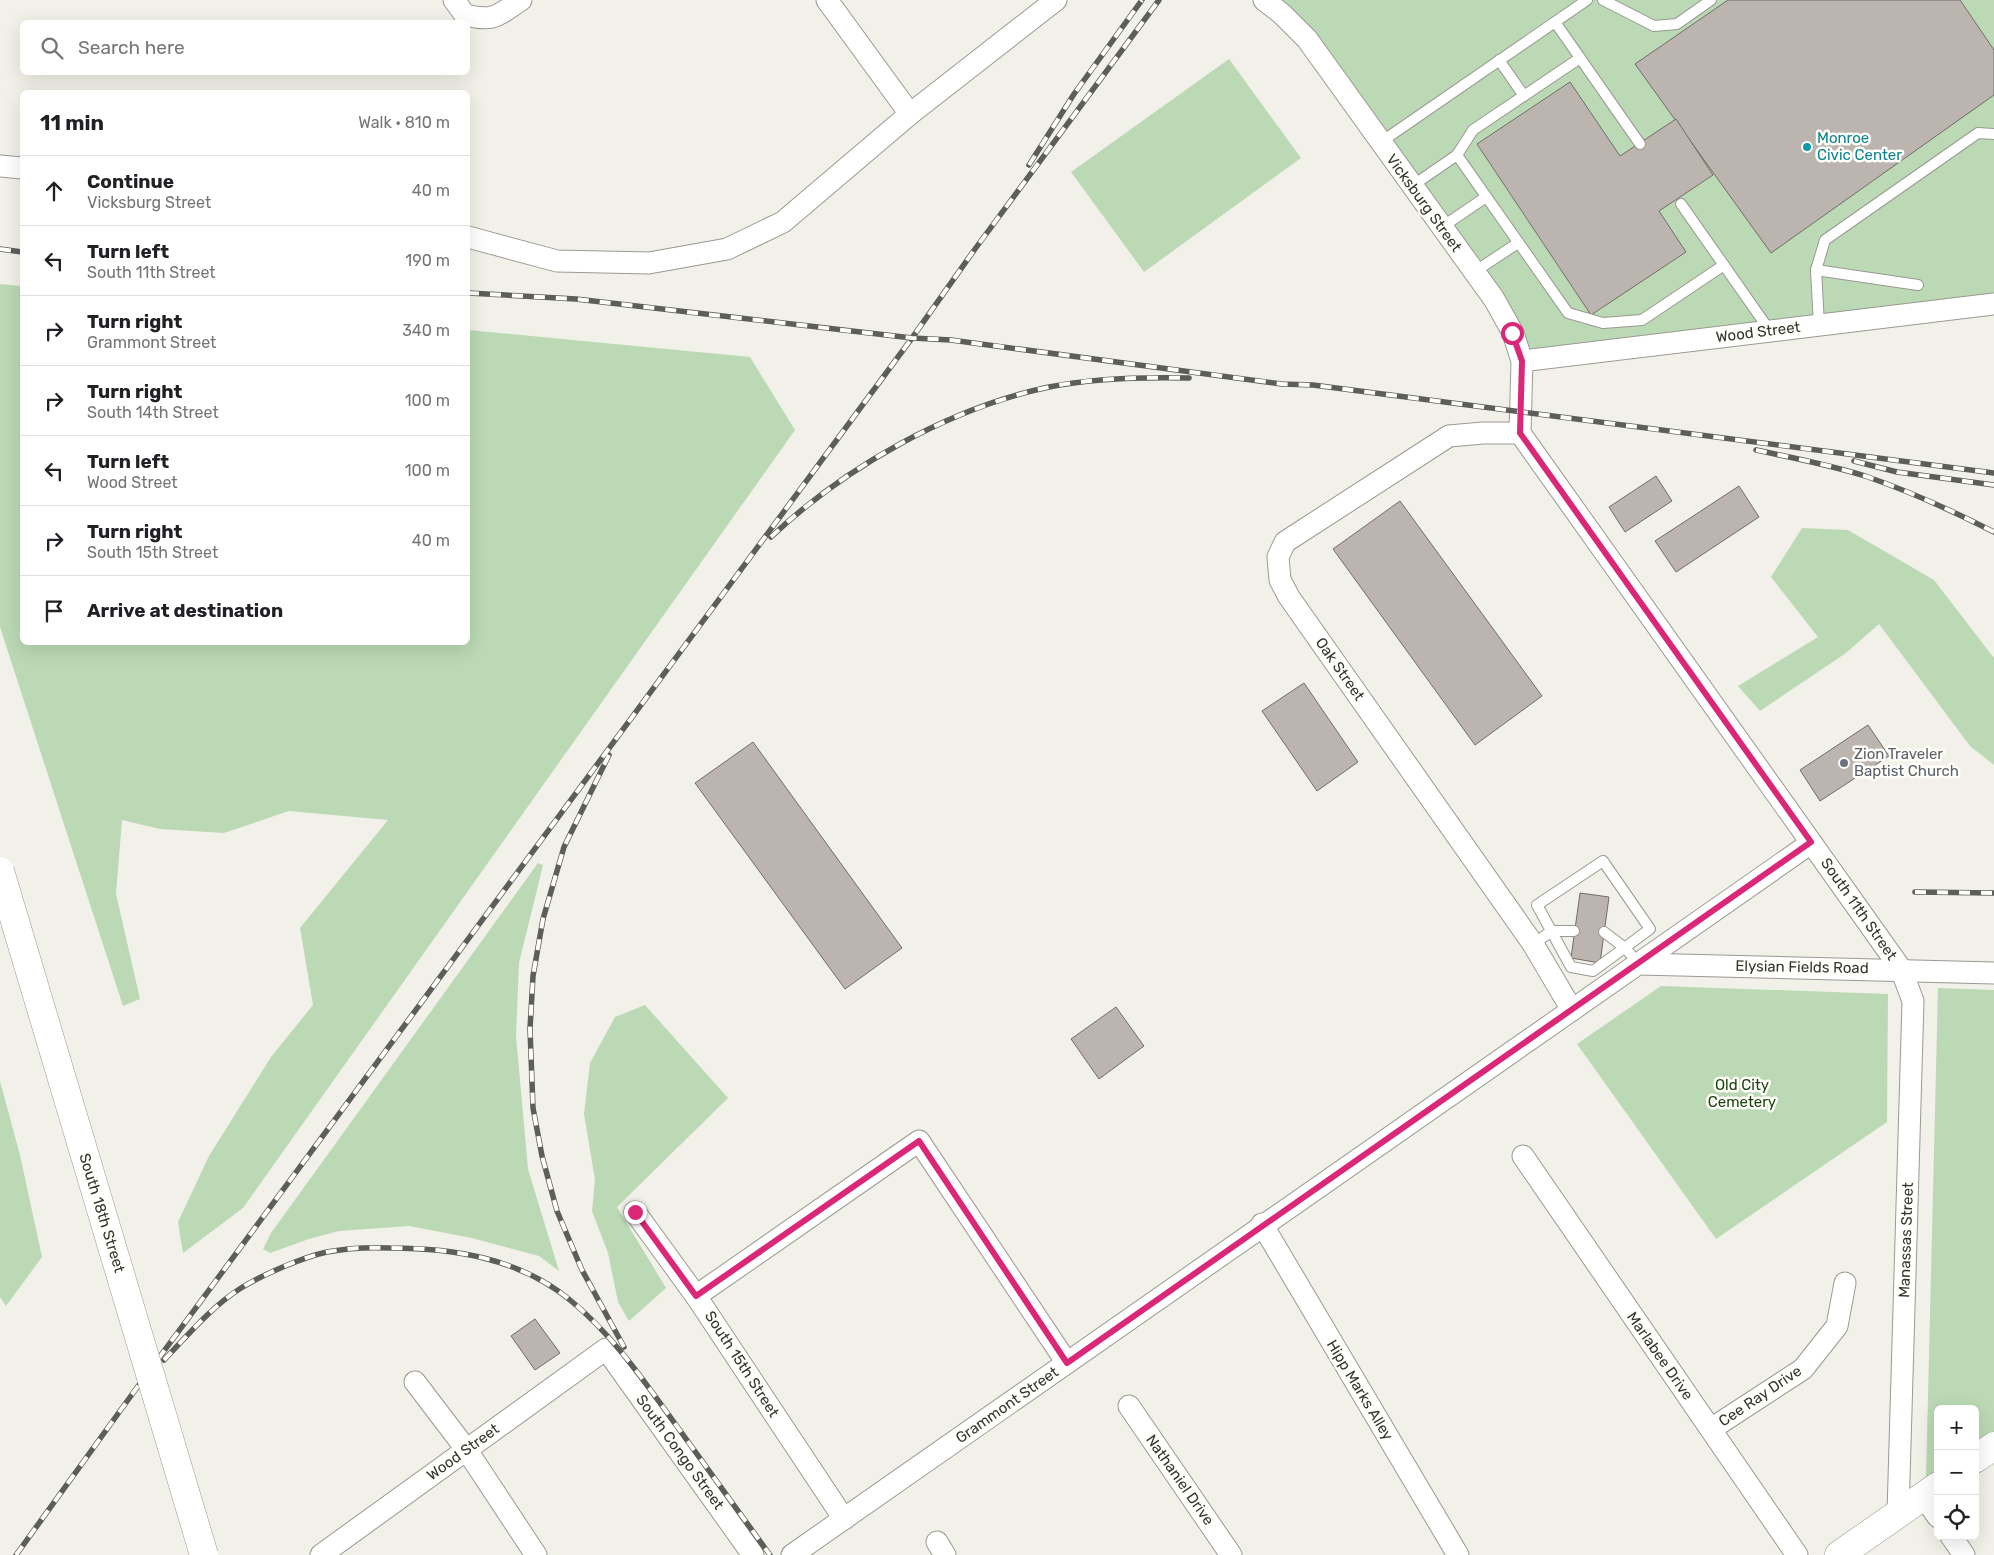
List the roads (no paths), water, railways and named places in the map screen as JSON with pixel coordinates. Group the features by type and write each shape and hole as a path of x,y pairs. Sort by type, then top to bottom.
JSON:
{"main road":[{"name":"South 18th Street","path":"0,871 204,1555"},
{"path":"1979,1456 1994,1446"},
{"path":"1839,1555 1898,1514 1933,1500"}],"street":[{"path":"454,0 465,15 482,19 496,17 521,0"},
{"path":"827,0 910,114"},
{"path":"470,238 558,261 649,263 727,249 783,222 910,114 1056,0"},
{"name":"Vicksburg Street","path":"1264,0 1282,14 1307,39 1494,300 1512,333 1522,361 1520,433"},
{"path":"0,166 20,168"},
{"name":"Wood Street","path":"1522,361 1994,304"},
{"name":"Oak Street","path":"1520,433 1483,433 1449,436 1285,542 1278,557 1280,580 1289,597 1533,944 1572,1010"},
{"name":"South 11th Street","path":"1520,433 1901,969"},
{"name":"Grammont Street","path":"792,1555 1262,1224 1639,964 1811,842"},
{"name":"Elysian Fields Road","path":"1639,964 1901,969 1994,973"},
{"name":"Manassas Street","path":"1898,1514 1913,1000 1901,969"},
{"path":"696,1296 919,1141 1067,1363"},
{"name":"Marlabee Drive","path":"1523,1156 1797,1555"},
{"name":"South 15th Street","path":"635,1212 696,1296 844,1519"},
{"name":"Hipp Marks Alley","path":"1262,1224 1458,1555"},
{"name":"Cee Ray Drive","path":"1711,1429 1804,1369 1837,1326 1845,1283"},
{"name":"Wood Street","path":"321,1555 606,1349"},
{"name":"South Congo Street","path":"606,1349 753,1555"},
{"path":"415,1382 466,1449 536,1555"},
{"name":"Nathaniel Drive","path":"1129,1406 1231,1555"},
{"path":"1954,1540 1964,1555"}],"lane":[{"path":"1381,142 1587,0"},
{"path":"1603,0 1654,26 1676,24 1711,0"},
{"path":"1555,22 1640,144"},
{"path":"1412,186 1456,155 1473,130 1580,58"},
{"path":"1499,60 1524,96"},
{"path":"1819,325 1816,270 1825,240 1978,133 1994,134"},
{"path":"1456,155 1568,313 1603,323 1642,320 1724,265"},
{"path":"1442,228 1486,197"},
{"path":"1681,204 1770,330"},
{"path":"1474,272 1518,243"},
{"path":"1816,270 1918,285"},
{"path":"1603,861 1650,928 1625,948 1593,971 1571,967 1537,905 1603,861"},
{"path":"1533,944 1552,931 1574,931"},
{"path":"1604,932 1625,948 1639,964"}],"railway":[{"path":"1029,165 1074,94 1142,0"},
{"path":"16,1555 133,1393 912,338 975,249 1159,0"},
{"path":"0,249 20,252"},
{"path":"470,293 576,299 912,338 951,340 1282,384 1313,385 1994,473"},
{"path":"771,537 831,487 865,465 936,425 974,410 1011,397 1066,384 1118,379 1189,378"},
{"path":"1756,450 1826,465 1868,477 1932,502 1994,532"},
{"path":"1854,461 1897,472 1994,485"},
{"path":"609,755 564,847 543,919 533,976 530,1029 533,1108 542,1156 557,1211 582,1270 624,1347"},
{"path":"1915,892 1994,893"},
{"path":"164,1360 200,1322 241,1288 271,1272 317,1254 358,1248 438,1250 461,1253 507,1265 529,1274 570,1300 614,1343 640,1375 770,1555"}],"place":[{"name":"Monroe Civic Center","path":"1807,147"},
{"name":"Zion Traveler Baptist Church","path":"1844,763"}],"park label":[{"name":"Old City Cemetery","path":"1742,1094"}]}
